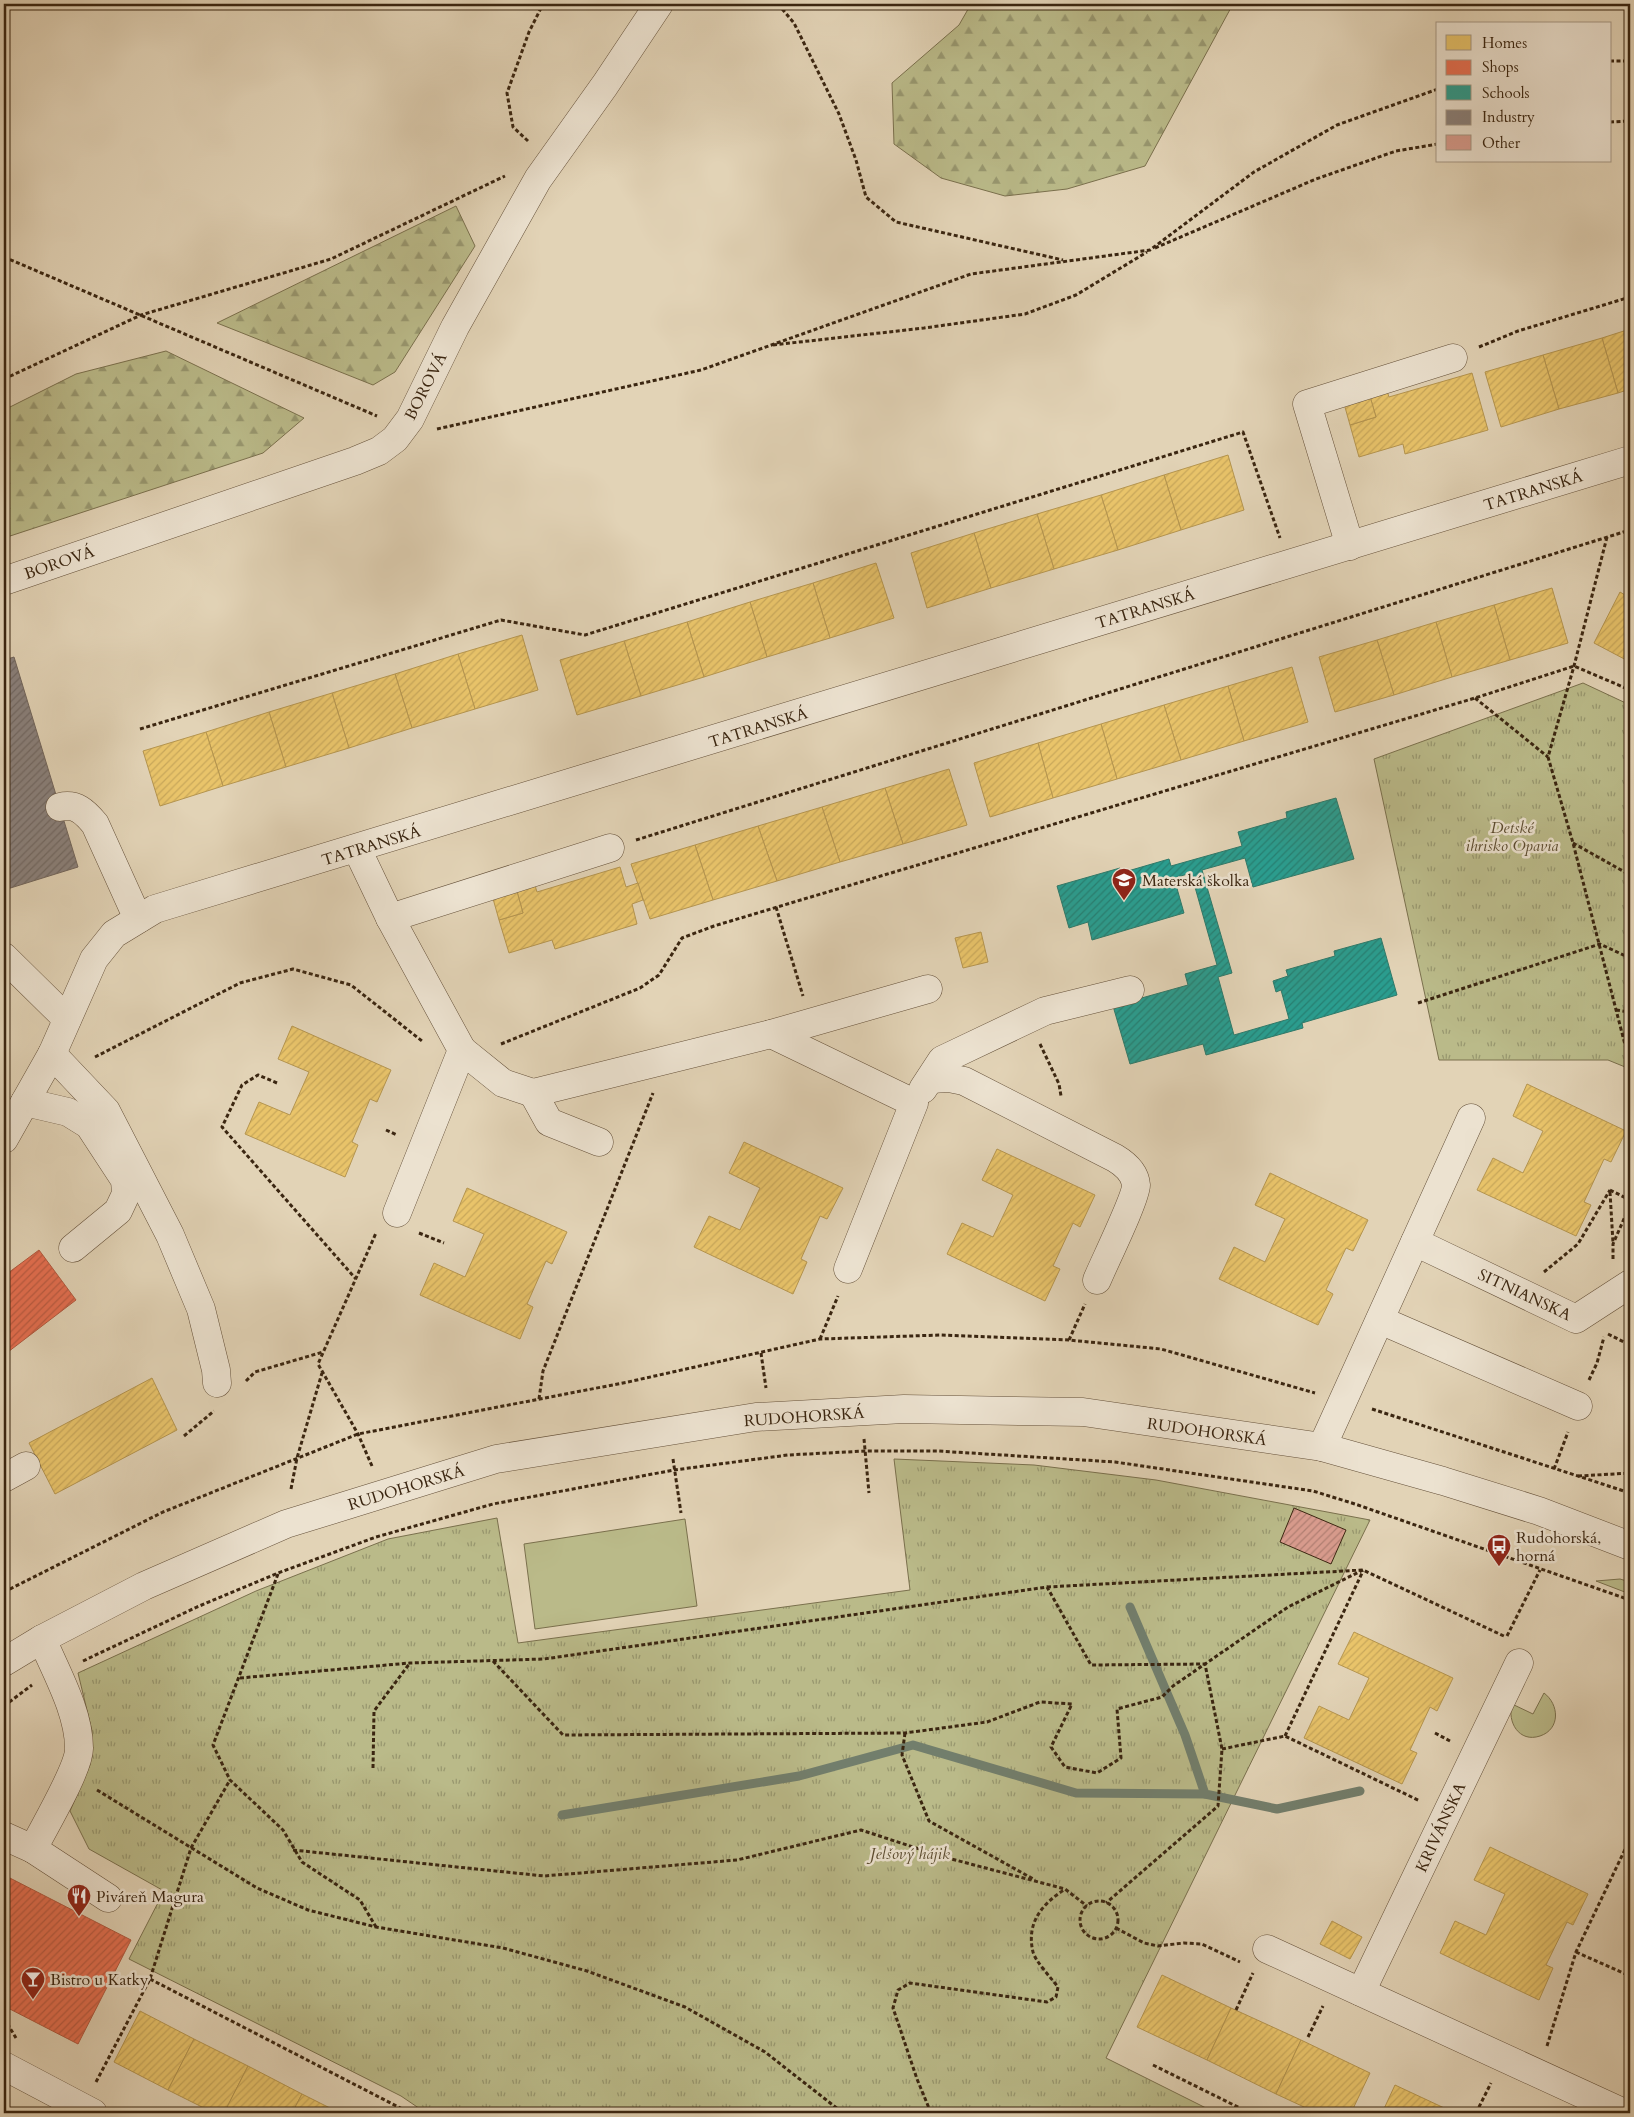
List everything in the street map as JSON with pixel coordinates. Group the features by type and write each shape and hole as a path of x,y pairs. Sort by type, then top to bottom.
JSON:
{"street":[{"name":"BOROVÁ","path":"4,581 355,461 379,450 395,439 410,419 455,327 538,178 611,77 659,4"},
{"path":"1350,546 1306,404 1453,358"},
{"name":"TATRANSKÁ","path":"4,1139 25,1102 60,1062 67,1019 94,959 114,934 155,909 1630,460"},
{"path":"60,807 67,805 77,808 85,812 95,824 138,919"},
{"path":"390,918 610,848"},
{"path":"357,849 390,918 462,1050 504,1083 533,1093 772,1034 928,989"},
{"path":"4,957 67,1019"},
{"path":"848,1269 914,1103 942,1060 1045,1011 1130,990"},
{"path":"772,1034 914,1103"},
{"path":"397,1213 462,1050"},
{"path":"60,1062 106,1111 170,1235 201,1309 216,1370 217,1382"},
{"path":"930,1079 949,1078 964,1081 1115,1158 1129,1167 1136,1185 1132,1200 1097,1280"},
{"path":"533,1093 549,1122 599,1142"},
{"path":"25,1102 68,1112 89,1125 125,1180 126,1194 118,1211 73,1248"},
{"path":"1322,1447 1471,1118"},
{"name":"SITNIANSKA","path":"1415,1242 1576,1319 1622,1289"},
{"path":"1380,1320 1578,1406"},
{"name":"RUDOHORSKÁ","path":"4,1662 42,1639 144,1586 286,1524 496,1460 770,1416 904,1409 1083,1412 1322,1447 1539,1510 1630,1546"},
{"path":"33,1849 71,1774 80,1750 75,1718 42,1639"},
{"name":"KRIVÁNSKA","path":"1362,1992 1518,1663"},
{"path":"4,1836 33,1849 108,1898"},
{"path":"1256,1961 1362,1992 1624,2113"},
{"path":"12,2056 92,2102"}],"path":[{"path":"543,4 529,32 507,93 513,127 532,145 556,152"},
{"path":"778,4 794,23 839,114 856,160 866,198 896,222 984,244 1066,261"},
{"path":"1612,61 1630,61"},
{"path":"767,346 1025,314 1076,295 1150,250 1254,172 1337,125 1436,90"},
{"path":"1612,122 1630,121"},
{"path":"395,439 700,370 971,274 1150,250 1316,179 1396,151 1436,144"},
{"path":"4,379 141,316 331,259 511,174"},
{"path":"4,257 374,415"},
{"path":"1453,358 1518,331 1630,297"},
{"path":"140,729 501,620 585,635 1242,432 1280,540"},
{"path":"610,848 1629,531"},
{"path":"1607,537 1548,758 1573,843 1630,1064"},
{"path":"498,1045 640,988 660,975 682,938 776,907 1475,698 1574,666 1630,690"},
{"path":"1475,698 1548,758"},
{"path":"1573,843 1630,875"},
{"path":"776,907 800,986"},
{"path":"1418,1003 1600,944 1630,958"},
{"path":"60,1062 240,983 293,969 351,985 430,1046"},
{"path":"1616,1010 1630,1012"},
{"path":"1028,1019 1059,1084 1070,1135"},
{"path":"1622,1035 1630,1036"},
{"path":"539,1399 543,1371 666,1061"},
{"path":"277,1083 258,1075 242,1085 222,1127 356,1279"},
{"path":"1610,1190 1630,1200"},
{"path":"1610,1190 1613,1244 1622,1289"},
{"path":"1520,1293 1578,1244 1610,1190"},
{"path":"1613,1244 1630,1205"},
{"path":"820,1340 848,1269"},
{"path":"1069,1340 1080,1315"},
{"path":"255,1372 324,1352"},
{"path":"761,1353 770,1416"},
{"path":"1591,1376 1597,1363"},
{"path":"291,1489 297,1458 322,1372 358,1434 385,1494"},
{"path":"1554,1469 1578,1406"},
{"path":"669,1431 681,1513"},
{"path":"866,1451 869,1493"},
{"path":"4,1706 30,1686 197,1607 278,1573 376,1537 493,1504 674,1470 788,1455 866,1451 938,1451 1115,1462 1313,1491 1630,1600"},
{"path":"1630,1473 1574,1476 1630,1493"},
{"path":"240,1678 410,1663 544,1659 1047,1587 1363,1570 1507,1638"},
{"path":"493,1660 563,1735 905,1733 987,1722 1040,1702 1072,1704 1051,1748 1066,1767 1097,1773 1121,1758 1117,1709 1162,1697 1172,1686 1288,1606 1363,1570"},
{"path":"1285,1736 1363,1570"},
{"path":"1515,1621 1540,1570"},
{"path":"278,1573 240,1678 212,1745 230,1780 283,1830 302,1862 360,1900 376,1927"},
{"path":"1047,1587 1091,1665 1205,1664"},
{"path":"372,1768 374,1711 410,1663"},
{"path":"1106,1903 1218,1806 1222,1749 1205,1664"},
{"path":"905,1733 902,1755 929,1820 1041,1883"},
{"path":"1435,1733 1455,1743"},
{"path":"1222,1749 1285,1736 1446,1814"},
{"path":"71,1774 257,1888 308,1910 376,1927 503,1948 587,1971 685,2008 765,2052 843,2113"},
{"path":"92,2102 150,1979 191,1848 230,1780"},
{"path":"294,1850 544,1876 737,1860 860,1830 944,1857 1065,1889 1087,1906"},
{"path":"1539,2074 1576,1952 1630,1839"},
{"path":"931,2113 917,2079 893,2008 898,1990 910,1984 1047,2002 1056,1997 1058,1987 1033,1953 1032,1933 1037,1914 1048,1900 1065,1889"},
{"path":"1096,1901 1106,1903 1114,1908 1117,1914 1116,1928 1110,1936 1104,1939 1092,1939 1087,1936 1080,1925 1081,1912 1096,1901"},
{"path":"1116,1928 1144,1943 1158,1946 1184,1943 1202,1944 1256,1961 1236,2010"},
{"path":"1576,1952 1630,1976"},
{"path":"150,1979 410,2113"},
{"path":"1308,2037 1325,2002"},
{"path":"4,2018 12,2056"},
{"path":"1153,2064 1250,2113"},
{"path":"1476,2113 1492,2080"}],"green space":[{"path":"971,4 1233,4 1145,166 1067,189 1005,196 941,178 894,144 892,83 959,25"},
{"path":"456,206 475,246 395,372 373,385 217,323"},
{"path":"166,351 304,418 263,453 4,538 4,410 76,374"},
{"name":"Detské ihrisko Opavia","path":"1583,683 1630,705 1630,1069 1608,1060 1439,1060 1374,759"},
{"name":"Jelšový hájik","path":"894,1459 1034,1465 1156,1480 1370,1520 1106,2058 1216,2113 426,2113 401,2096 129,1959 164,1891 89,1849 70,1811 90,1765 92,1731 78,1673 256,1591 388,1539 497,1518 518,1643 910,1590"},
{"path":"685,1519 697,1606 535,1629 524,1544"},
{"path":"1620,1579 1630,1582 1630,1594 1596,1581"},
{"path":"1544,1693 1553,1703 1555,1710 1556,1716 1552,1728 1540,1736 1533,1737 1521,1734 1516,1729 1511,1718 1512,1704 1533,1714"}],"building: Homes":[{"path":"1630,329 1630,389 1618,393 1602,338"},
{"path":"1602,338 1618,393 1559,409 1543,355"},
{"path":"1543,355 1559,409 1501,427 1485,372"},
{"path":"1472,373 1488,430 1405,454 1403,444 1359,457 1350,425 1376,417 1369,393 1386,388 1389,397"},
{"path":"1369,393 1376,417 1350,425 1343,400"},
{"path":"1228,455 1244,510 1181,530 1164,475"},
{"path":"1164,475 1181,530 1118,550 1101,495"},
{"path":"1101,495 1118,550 1054,569 1037,514"},
{"path":"1037,514 1054,569 991,588 974,533"},
{"path":"974,533 991,588 927,608 911,553"},
{"path":"876,563 894,618 830,638 813,583"},
{"path":"813,583 830,638 767,657 750,602"},
{"path":"1552,588 1568,643 1510,660 1494,605"},
{"path":"1620,592 1630,598 1630,662 1594,643"},
{"path":"750,602 767,657 704,677 687,622"},
{"path":"1494,605 1510,660 1452,677 1436,622"},
{"path":"687,622 704,677 641,696 624,641"},
{"path":"1436,622 1452,677 1394,695 1377,640"},
{"path":"522,635 538,690 475,709 458,654"},
{"path":"1377,640 1394,695 1335,712 1319,657"},
{"path":"624,641 641,696 577,715 560,660"},
{"path":"458,654 475,709 412,728 395,674"},
{"path":"1292,667 1308,722 1244,741 1228,686"},
{"path":"395,674 412,728 349,748 332,693"},
{"path":"1228,686 1244,741 1181,760 1164,705"},
{"path":"332,693 349,748 286,767 269,712"},
{"path":"1164,705 1181,760 1117,779 1101,724"},
{"path":"269,712 286,767 223,786 206,732"},
{"path":"1101,724 1117,779 1053,798 1038,743"},
{"path":"206,732 223,786 160,806 143,751"},
{"path":"1038,743 1053,798 990,817 974,763"},
{"path":"949,769 967,825 903,844 885,788"},
{"path":"885,788 903,844 840,862 822,807"},
{"path":"822,807 840,862 777,881 758,826"},
{"path":"758,826 777,881 713,900 695,845"},
{"path":"695,845 713,900 650,919 631,864"},
{"path":"620,867 626,887 638,883 643,900 632,904 637,924 555,949 552,940 509,953 499,920 523,913 516,888 534,882 537,892"},
{"path":"516,888 523,913 499,920 492,895"},
{"path":"981,932 988,962 963,968 955,938"},
{"path":"292,1026 391,1070 377,1102 370,1099 352,1142 358,1145 345,1177 245,1134 259,1102 290,1115 309,1072 278,1059"},
{"path":"1527,1084 1626,1131 1611,1162 1604,1159 1584,1202 1591,1205 1576,1236 1477,1190 1493,1158 1523,1173 1543,1131 1513,1116"},
{"path":"744,1142 843,1188 827,1219 820,1216 801,1259 807,1262 793,1294 694,1247 709,1216 740,1230 760,1188 729,1173"},
{"path":"997,1149 1095,1195 1080,1227 1073,1223 1053,1266 1060,1269 1045,1301 947,1254 962,1223 993,1237 1013,1195 982,1180"},
{"path":"1270,1173 1368,1220 1353,1251 1346,1248 1326,1290 1333,1294 1318,1325 1219,1279 1234,1247 1265,1262 1285,1219 1255,1205"},
{"path":"467,1188 567,1232 552,1264 546,1261 527,1304 533,1307 520,1339 420,1295 434,1263 465,1277 484,1234 453,1221"},
{"path":"152,1378 177,1430 55,1494 29,1443"},
{"path":"1354,1632 1453,1678 1437,1711 1430,1707 1410,1750 1417,1753 1402,1784 1304,1738 1319,1706 1349,1720 1369,1678 1338,1664"},
{"path":"1490,1847 1588,1894 1573,1925 1567,1922 1546,1965 1553,1968 1539,2000 1440,1953 1455,1921 1486,1935 1505,1894 1474,1880"},
{"path":"1332,1921 1362,1937 1350,1959 1320,1944"},
{"path":"1162,1975 1231,2008 1207,2060 1137,2027"},
{"path":"1231,2008 1301,2040 1276,2094 1207,2060"},
{"path":"140,2011 194,2039 168,2090 114,2062"},
{"path":"194,2039 248,2066 224,2113 214,2113 168,2090"},
{"path":"1301,2040 1370,2073 1351,2113 1317,2113 1276,2094"},
{"path":"248,2066 302,2094 292,2113 224,2113"},
{"path":"1395,2085 1455,2113 1382,2113"},
{"path":"302,2094 340,2113 292,2113"}],"building: Shops":[{"path":"39,1250 76,1300 4,1355 4,1276"},
{"path":"4,1875 131,1940 78,2044 4,2006"}],"building: Schools":[{"path":"1336,798 1354,859 1253,887 1245,858 1202,870 1232,973 1218,977 1234,1035 1289,1019 1281,990 1276,992 1273,981 1288,976 1286,970 1335,956 1334,951 1381,938 1397,995 1302,1023 1303,1028 1206,1055 1203,1044 1130,1064 1113,1006 1188,985 1185,974 1217,965 1191,873 1174,878 1184,913 1092,940 1088,922 1069,928 1057,886 1120,868 1121,873 1169,859 1171,866 1242,846 1238,832 1287,818 1286,812"}],"building: Industry":[{"path":"14,657 78,867 4,890 4,660"}],"building: Other":[{"path":"1294,1508 1346,1530 1331,1564 1280,1542"}],"waterway":[{"path":"1130,1607 1185,1735 1205,1794 1277,1809 1360,1791"},
{"path":"562,1815 799,1776 913,1745 1076,1793 1205,1794"}],"place":[{"name":"Materská školka","path":"1124,901"},
{"name":"Rudohorská, horná","path":"1499,1567"},
{"name":"Piváreň Magura","path":"79,1917"},
{"name":"Bistro u Katky","path":"33,2000"}]}
